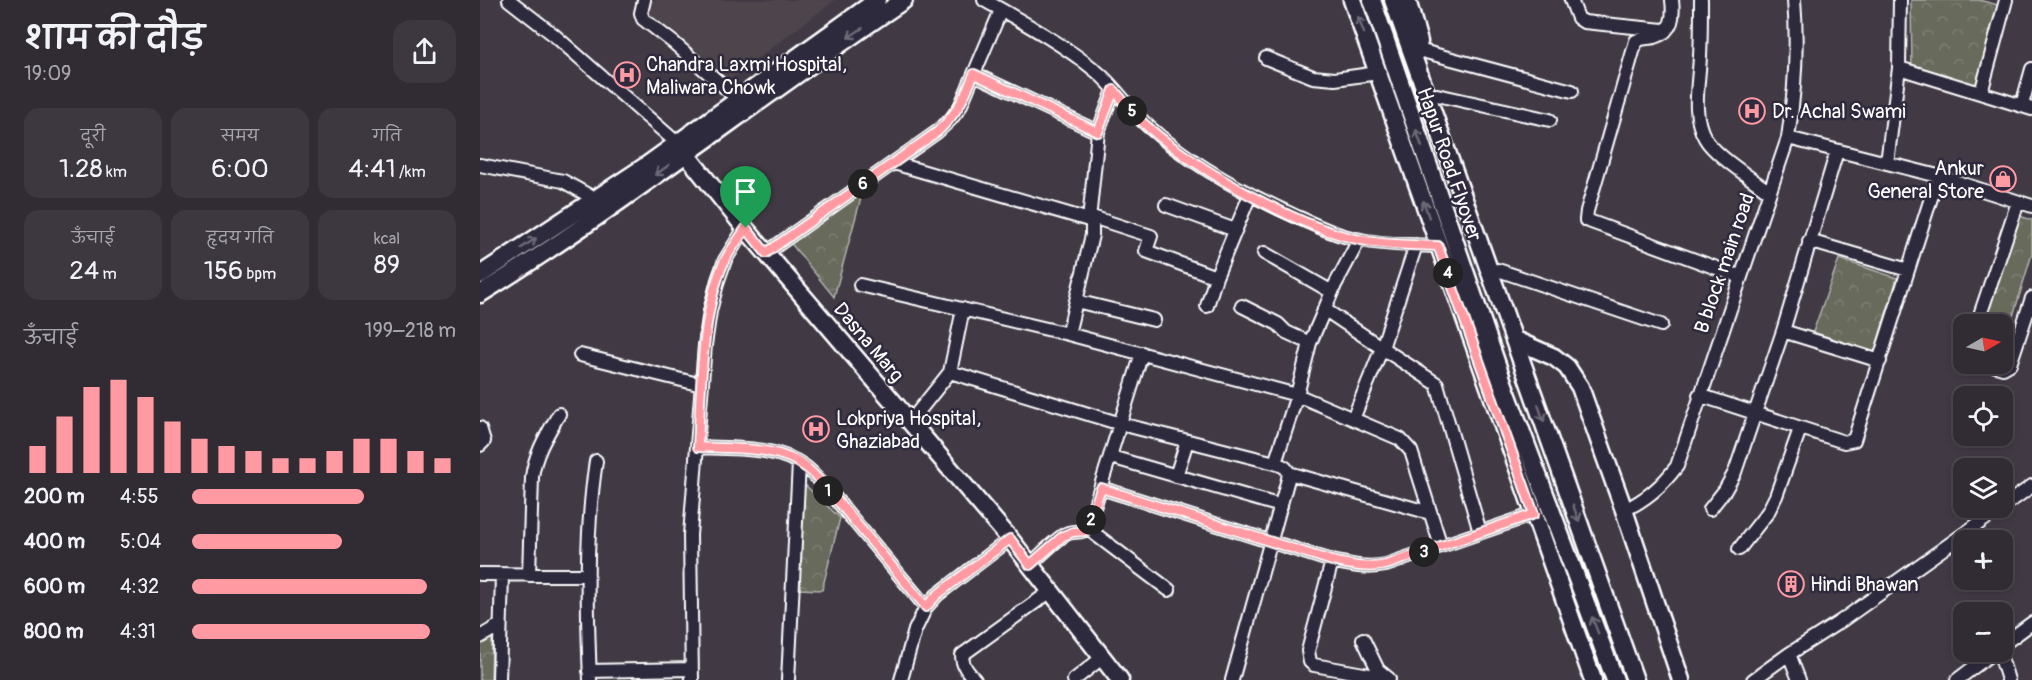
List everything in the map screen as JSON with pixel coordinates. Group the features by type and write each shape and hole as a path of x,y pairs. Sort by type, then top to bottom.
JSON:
{"street":[{"path":"509,0 554,35 682,148"},
{"path":"644,0 641,13 643,19 738,99"},
{"path":"480,294 577,232 682,148 738,99 877,0"},
{"path":"480,275 647,165 682,148 904,0"},
{"path":"984,0 1094,70 1151,129 1190,158 1250,195 1325,230 1359,240 1438,246"},
{"path":"1352,0 1438,246 1473,318 1518,443 1534,514 1593,680"},
{"name":"Hapur Road Flyover","path":"1372,0 1473,318 1489,342 1518,443"},
{"name":"Hapur Road Flyover","path":"1393,0 1526,369"},
{"path":"1407,0 1437,95 1513,310 1509,324"},
{"path":"1672,0 1672,15 1667,31 1655,37 1641,38 1636,41 1586,220 1741,277"},
{"path":"1701,0 1701,56 1697,105 1699,122 1705,139 1713,148 1769,192"},
{"name":"B block main road","path":"1624,510 1652,493 1677,466 1699,395 1788,138 1795,92 1797,54 1794,0"},
{"path":"1887,163 1899,68 1900,0"},
{"path":"1981,93 2006,0"},
{"path":"1573,6 1578,18 1589,24 1667,31"},
{"path":"766,253 937,132 951,119 960,107 1001,10"},
{"path":"1422,51 1572,91"},
{"path":"1266,57 1313,76 1335,79 1378,73"},
{"path":"1899,68 2027,107 2032,69"},
{"path":"974,74 1098,132"},
{"path":"1068,334 1092,235 1092,224 1089,218 1098,132 1114,90"},
{"path":"1437,95 1550,120"},
{"path":"1788,138 1938,176 2032,206"},
{"name":"Dasna Marg","path":"682,148 766,253 1010,539 1120,680"},
{"path":"1710,509 1732,480 1756,414 1837,151"},
{"path":"894,163 1151,236 1146,251 1216,277"},
{"path":"480,165 563,181 595,199"},
{"path":"1699,395 1844,442 1854,440 1938,176"},
{"path":"1207,306 1216,277 1250,195"},
{"path":"1980,314 2018,202"},
{"path":"1166,204 1235,230"},
{"path":"596,461 589,510 590,675 691,674 690,535 705,345 710,310 725,260 746,228"},
{"path":"1275,463 1297,394 1310,343 1332,291 1359,240"},
{"path":"1809,241 1908,270"},
{"path":"1353,419 1382,348 1416,245"},
{"path":"1264,253 1332,291"},
{"path":"1498,270 1661,325"},
{"path":"860,285 1068,334 1297,394 1400,439 1411,451 1441,546"},
{"path":"2013,355 2032,298"},
{"path":"1076,301 1154,320"},
{"path":"1242,306 1278,324 1286,332 1310,343"},
{"path":"910,422 950,372 963,309"},
{"path":"1324,309 1437,384 1480,532"},
{"path":"1783,331 1880,361"},
{"path":"1515,340 1554,357 1567,368 1580,387 1681,680"},
{"path":"1030,565 1063,536 1073,532 1082,532 1087,528 1142,353"},
{"path":"580,355 702,385"},
{"path":"1554,357 1526,369 1635,680"},
{"path":"950,372 1121,424 1275,463 1283,466 1289,473 1431,513"},
{"path":"529,575 534,462 539,448 559,414"},
{"path":"480,428 484,441 480,445"},
{"path":"1739,549 1761,522 1776,496 1800,429"},
{"path":"1176,476 1187,441"},
{"path":"1518,443 1535,466 1615,680"},
{"path":"698,447 765,452 786,457 808,469 825,486 926,607"},
{"path":"1111,457 1281,506"},
{"path":"788,680 799,463"},
{"path":"1232,680 1289,473"},
{"path":"2013,499 2032,486"},
{"path":"1101,488 1356,567 1374,568 1392,563 1534,514"},
{"path":"1753,680 1986,518"},
{"path":"1087,528 1169,590"},
{"path":"901,680 915,630 926,607 937,595 1010,539"},
{"path":"1332,561 1308,651 1311,662 1314,665 1388,679"},
{"path":"480,574 588,575"},
{"path":"499,680 502,575"},
{"path":"975,680 962,662 962,655 1051,591"},
{"path":"2013,637 2032,622"},
{"path":"480,637 500,625"},
{"path":"1363,639 1378,670 1388,679"},
{"path":"1789,654 1799,680"},
{"path":"1074,680 1103,657"},
{"path":"1957,680 1982,662"},
{"path":"2001,662 2008,680"}],"shaded area":[{"path":"648,0 835,0 725,83 646,11"}],"green space":[{"path":"1911,0 1979,0 1998,5 1975,88 1912,69"},
{"path":"862,194 834,297 789,241"},
{"path":"2013,214 2032,220 2032,254 2013,316 2013,314 1984,314"},
{"path":"1839,259 1897,278 1874,353 1813,332"},
{"path":"803,483 840,518 822,590 798,589"},
{"path":"490,637 492,641 491,680 480,680 480,644"}],"place":[{"name":"Chandra Laxmi Hospital, Maliwara Chowk","path":"627,75"},
{"name":"Dr. Achal Swami","path":"1752,111"},
{"name":"Ankur General Store","path":"2003,179"},
{"name":"Lokpriya Hospital, Ghaziabad","path":"816,429"},
{"name":"Hindi Bhawan","path":"1791,584"}],"route":[{"path":"974,74 1098,132 1114,90 1136,116 1151,129 1190,158 1250,195 1325,230 1359,240 1438,246 1534,514 1386,565 1374,568 1356,567 1101,488 1086,531 1068,533 1063,536 1030,565 1010,539 937,595 926,607 825,486 808,469 786,457 765,452 698,447 705,345 710,310 725,260 746,228 766,253 937,132 960,107 974,74"}]}
